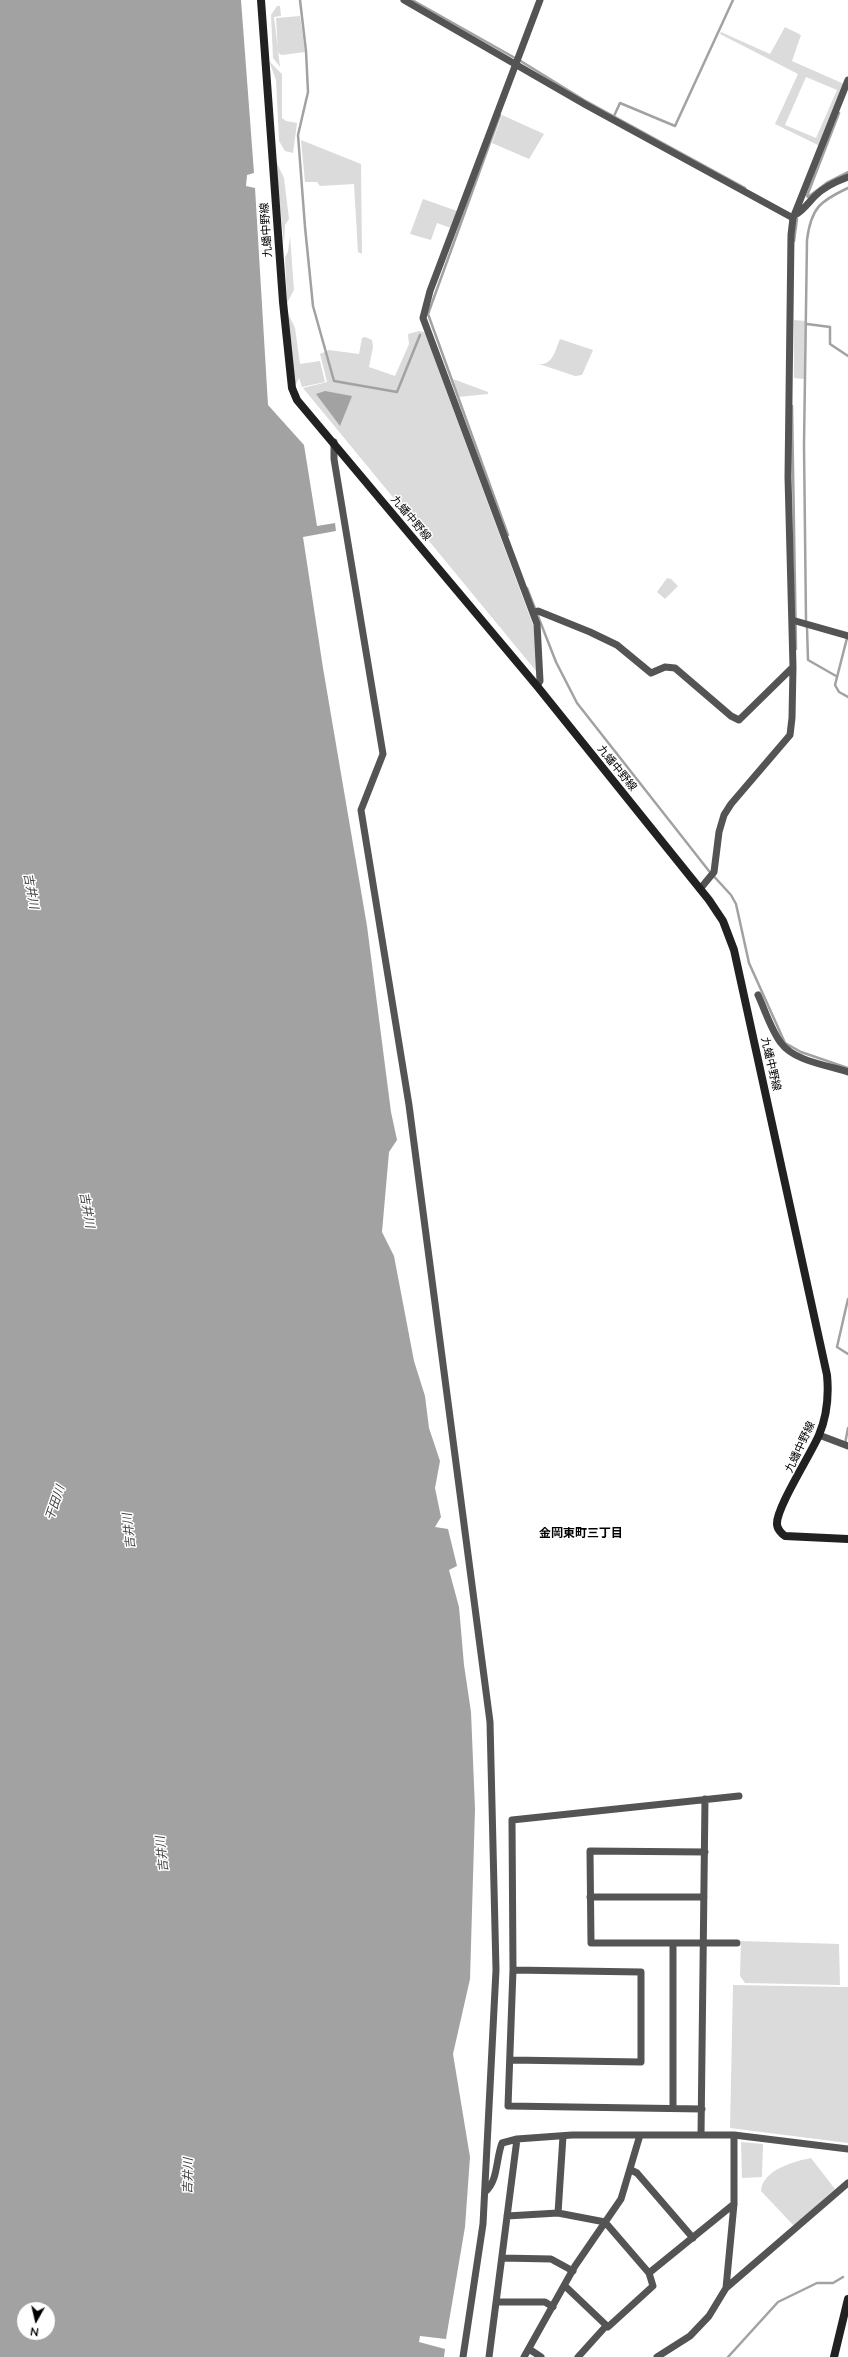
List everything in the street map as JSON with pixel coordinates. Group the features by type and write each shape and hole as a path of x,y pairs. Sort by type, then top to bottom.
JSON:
{"main road":[{"name":"九蟠中野線","path":"261,0 290,381 297,400 334,442 537,686 700,889 723,921 734,950 813,1306 828,1390 825,1416 819,1435 782,1508 777,1524 780,1531 785,1536 848,1539"},
{"path":"834,2357 848,2299"}],"street":[{"path":"404,0 518,64 586,105 794,216"},
{"path":"537,686 540,681 540,660 535,612 423,318 430,291 518,64 540,0"},
{"path":"700,889 713,874 719,832 724,815 740,793 790,735 792,718 794,620 788,382 794,216 848,80"},
{"path":"794,216 804,210 816,195 829,186 848,177"},
{"path":"334,442 334,459 383,754 360,810 409,1105 490,1722 496,1970 483,2224 463,2357"},
{"path":"535,612 590,632 617,645 651,673 665,667 675,668 736,719 742,718 793,667"},
{"path":"794,620 848,636"},
{"path":"758,995 780,1042 786,1049 801,1056 848,1072"},
{"path":"819,1435 846,1445"},
{"path":"702,2109 508,2106 513,1970 512,1820 739,1796"},
{"path":"701,2135 705,1799"},
{"path":"705,1852 590,1851 591,1943 737,1943"},
{"path":"590,1897 704,1898"},
{"path":"672,2108 673,1943"},
{"path":"510,2060 641,2062 641,1972 513,1970"},
{"path":"524,2357 573,2271 621,2199 640,2135"},
{"path":"485,2192 491,2187 497,2156 502,2143 517,2139 563,2136 734,2135 848,2149"},
{"path":"726,2288 734,2204 734,2135"},
{"path":"558,2214 563,2136"},
{"path":"489,2357 517,2139"},
{"path":"630,2170 637,2173 693,2238"},
{"path":"657,2357 690,2336 709,2316 726,2288 848,2183"},
{"path":"649,2274 734,2204"},
{"path":"507,2216 558,2214 605,2222 649,2274 653,2286 608,2327 606,2326 578,2357"},
{"path":"502,2258 551,2259 573,2271"},
{"path":"565,2286 606,2326"},
{"path":"497,2302 545,2302 553,2307"},
{"path":"529,2349 541,2357"}],"shaded area":[{"path":"277,6 280,6 281,16 274,17 280,67 273,58 271,15"},
{"path":"300,16 305,52 282,55 278,53 276,18"},
{"path":"785,27 801,35 792,61 844,84 820,146 775,124 798,74 720,34 721,32 770,54","holes":["806,77 837,90 816,138 785,125"]},
{"path":"269,61 282,74 282,118 286,121 297,123 293,153 285,151 279,141 276,80"},
{"path":"502,115 544,134 529,159 492,143"},
{"path":"301,140 361,164 362,254 358,252 354,184 320,186 317,182 305,182"},
{"path":"275,159 284,178 289,219 285,225 284,244"},
{"path":"423,199 457,211 451,228 437,223 431,240 410,234"},
{"path":"290,236 294,290 287,303 285,257 288,252"},
{"path":"288,313 295,328 300,364 320,361 325,382 302,387 299,378 296,384 294,382"},
{"path":"794,320 805,321 804,379 794,378"},
{"path":"419,331 424,332 426,336 534,628 538,660 536,671 303,388 327,382 320,354 329,350 359,354 362,338 365,337 372,340 373,347 369,367 395,376 409,344 408,334"},
{"path":"560,339 593,350 582,375 575,376 539,364 544,364 550,360"},
{"path":"453,379 488,392 488,394 458,397"},
{"path":"667,578 671,579 678,586 665,599 657,592"},
{"path":"741,1941 839,1944 840,1985 745,1983 740,1976"},
{"path":"733,1985 848,1987 848,2143 730,2128"},
{"path":"741,2142 763,2144 762,2177 742,2178"},
{"path":"811,2158 835,2189 794,2226 761,2191 767,2177 773,2172 788,2164"}],"water":[{"path":"0,0 241,0 254,173 247,175 246,186 255,188 268,405 304,445 317,526 335,523 336,531 303,537 323,668 367,926 391,1112 397,1140 389,1152 382,1232 394,1256 414,1361 425,1396 429,1428 440,1461 435,1488 441,1517 435,1527 448,1529 457,1566 449,1570 459,1607 464,1665 471,1712 475,1809 470,1979 453,2054 470,2157 465,2227 446,2339 420,2336 419,2342 445,2349 444,2357 0,2357"},
{"path":"325,391 352,396 340,426 316,394"}],"waterway":[{"path":"300,0 306,51 308,92 298,135 305,227 313,306 334,381 397,392 420,335"},
{"path":"412,0 515,58"},
{"path":"614,116 620,103 675,126 733,0"},
{"path":"519,60 584,100 745,188"},
{"path":"807,196 839,113"},
{"path":"500,115 428,314 508,535"},
{"path":"808,197 828,182 848,172"},
{"path":"806,620 804,445 807,240 811,220 818,207 830,197 848,188"},
{"path":"794,241 797,219"},
{"path":"807,324 830,327 830,344 848,356"},
{"path":"792,406 796,649"},
{"path":"527,588 556,662 577,703 709,871 731,895 736,904 749,963 785,1043 801,1052 848,1068"},
{"path":"807,627 808,660 836,676"},
{"path":"847,638 835,685 839,692 848,697"},
{"path":"848,1299 837,1347 848,1354"},
{"path":"845,1444 848,1428"},
{"path":"728,2357 778,2302 817,2283 833,2283 843,2277"}],"district":[{"name":"金岡東町三丁目","path":"581,1533"}],"water label":[{"name":"吉井川","path":"31,891"},
{"name":"吉井川","path":"87,1210"},
{"name":"干田川","path":"55,1503"},
{"name":"吉井川","path":"129,1531"},
{"name":"吉井川","path":"162,1854"},
{"name":"吉井川","path":"188,2176"}]}
